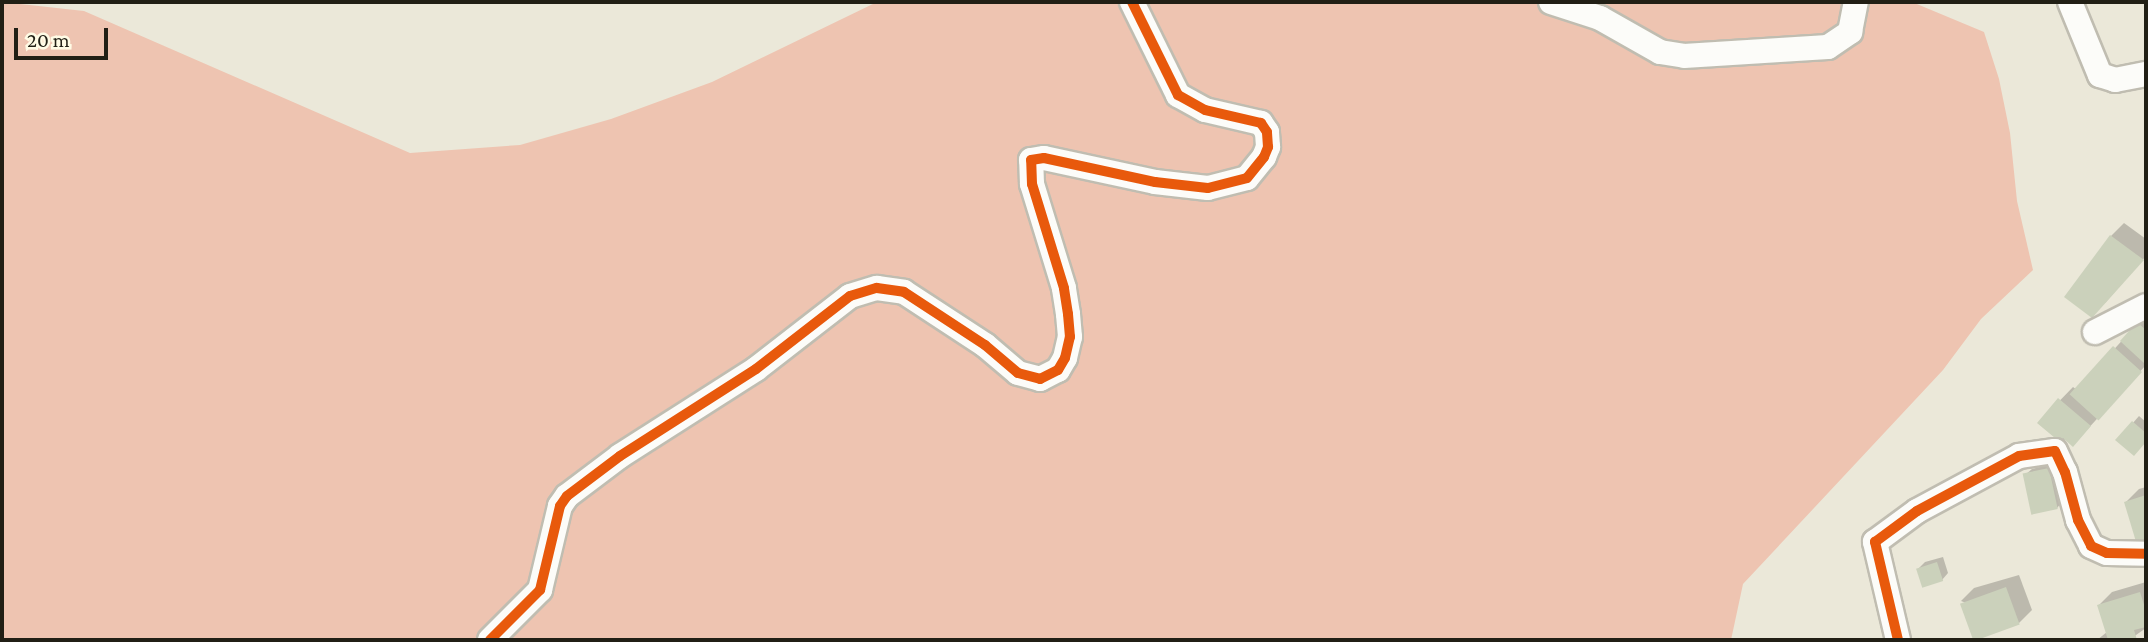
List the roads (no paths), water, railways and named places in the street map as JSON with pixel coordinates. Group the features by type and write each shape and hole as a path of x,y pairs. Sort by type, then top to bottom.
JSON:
{"street":[{"path":"490,640 540,590 560,506 567,496 620,456 756,369 850,296 877,288 904,292 985,345 1018,373 1040,379 1058,370 1070,337 1068,314 1063,288 1032,184 1029,165 1031,160 1044,158 1155,182 1208,188 1247,178 1265,157 1268,147 1267,132 1261,123 1205,110 1178,95 1132,2"},
{"path":"1551,2 1600,18 1660,52 1684,56 1828,47 1850,32 1856,2"},
{"path":"2070,2 2100,75 2115,80 2146,74"},
{"path":"2095,332 2146,306"},
{"path":"1898,640 1875,542 1917,511 2019,456 2054,451 2065,472 2078,520 2091,546 2108,553 2146,554"}]}
